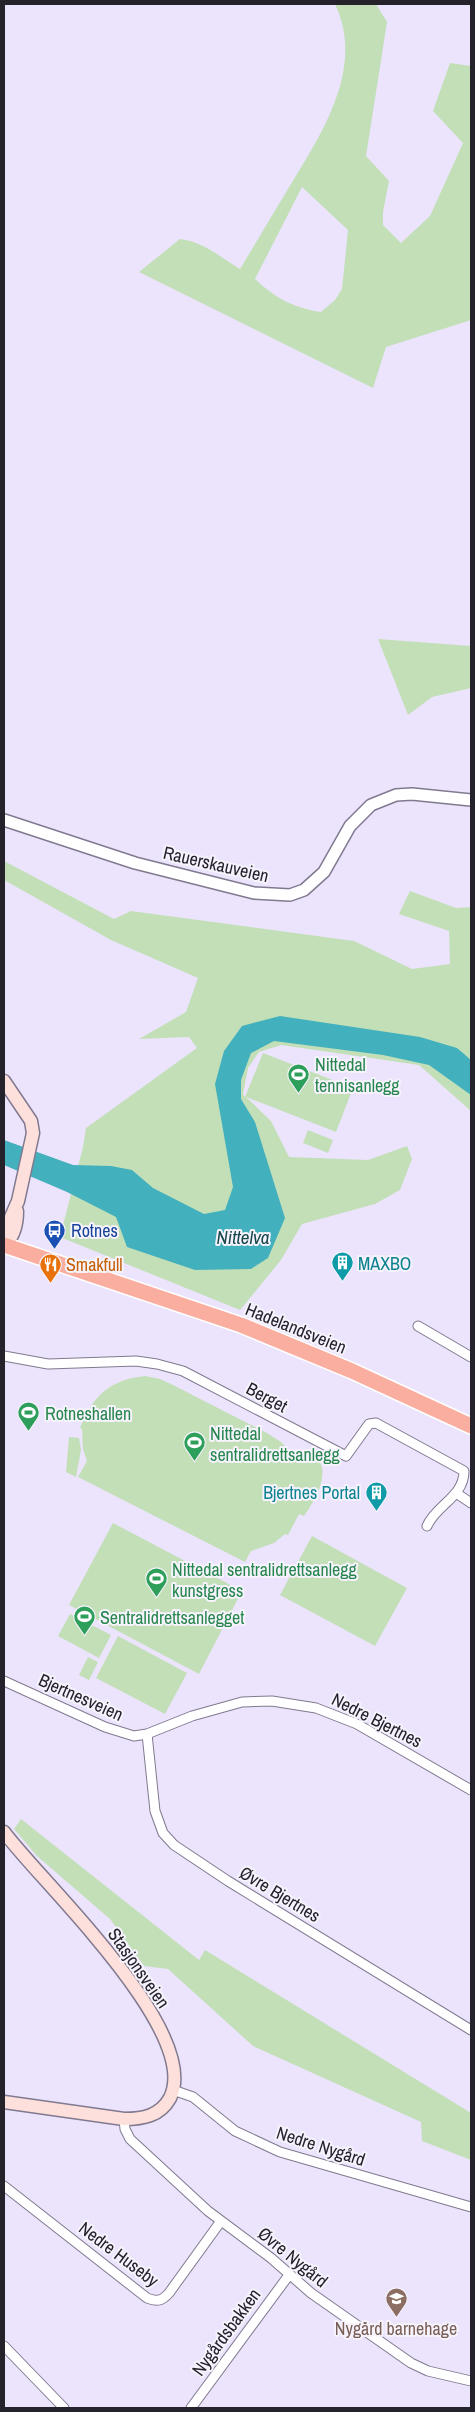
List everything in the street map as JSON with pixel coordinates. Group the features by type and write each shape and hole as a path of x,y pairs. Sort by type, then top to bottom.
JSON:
{"highway":[{"name":"Hadelandsveien","path":"5,1239 82,1265 102,1277 297,1347 396,1390 471,1426"}],"main road":[{"path":"4,1081 31,1121 33,1133 23,1183 16,1206 17,1220 5,1239"},
{"name":"Stasjonsveien","path":"4,1832 110,1953 138,1992 160,2033 171,2059 174,2077 173,2090"},
{"path":"4,2102 124,2119 139,2119 154,2115 164,2107 173,2090"}],"street":[{"name":"Rauerskauveien","path":"4,820 135,863 254,893 290,895 304,890 324,872 350,826 359,814 377,802 396,795 412,794 471,800"},
{"path":"418,1326 471,1357"},
{"name":"Berget","path":"4,1356 48,1364 136,1361 183,1371 346,1456 369,1424 376,1423 464,1471 464,1476 456,1493 432,1517 427,1526"},
{"path":"456,1493 471,1503"},
{"name":"Bjertnesveien","path":"4,1681 114,1731 134,1736 147,1734"},
{"name":"Nedre Bjertnes","path":"147,1734 192,1716 242,1702 272,1701 298,1704 344,1718 471,1790"},
{"name":"Øvre Bjertnes","path":"147,1734 154,1811 163,1833 174,1845 228,1881 471,2030"},
{"name":"Nedre Nygård","path":"173,2090 193,2097 235,2131 280,2152 471,2207"},
{"name":"Øvre Nygård","path":"124,2119 125,2129 130,2139 183,2190 271,2258 330,2308 411,2363 428,2371 471,2381"},
{"name":"Nedre Huseby","path":"4,2186 147,2298 154,2301 164,2298 169,2293 221,2221"},
{"name":"Nygårdsbakken","path":"191,2408 289,2275"},
{"path":"4,2346 64,2408"}],"green space":[{"path":"335,4 376,4 387,22 366,156 389,181 383,212 383,225 401,243 430,216 463,143 433,111 450,63 471,66 471,320 386,347 373,388 139,272 180,239 197,243 240,269 316,142 327,120 343,75 345,51 343,28","holes":["302,187 348,230 342,289 335,300 321,312 302,308 285,301 270,292 255,279"]},
{"path":"378,639 471,646 471,688 432,697 408,715"},
{"path":"4,861 114,919 131,911 354,941 412,969 450,964 449,931 399,914 410,891 456,908 471,907 471,1111 419,1065 281,1045 259,1052 248,1068 243,1094 245,1097 263,1053 353,1088 336,1132 246,1097 271,1121 289,1157 368,1160 407,1146 412,1159 400,1190 375,1204 302,1224 281,1260 240,1310 60,1237 86,1128 197,1048 189,1037 139,1039 186,1012 198,978 111,940 4,880"},
{"path":"308,1130 333,1140 328,1153 303,1143"},
{"path":"145,1376 160,1379 171,1384 267,1433 281,1442 293,1454 302,1450 318,1459 322,1471 321,1484 304,1516 299,1514 288,1535 285,1534 274,1543 251,1551 245,1562 78,1477 87,1461 83,1449 82,1429 80,1428 91,1407 104,1391 112,1386 121,1381"},
{"path":"69,1437 79,1438 81,1450 76,1477 66,1472"},
{"name":"Nittedal sentralidrettsanlegg kunstgress","path":"113,1523 242,1591 199,1674 69,1605"},
{"path":"312,1536 407,1588 375,1646 280,1595"},
{"name":"Sentralidrettsanlegget","path":"70,1614 111,1635 99,1658 58,1636"},
{"path":"118,1636 187,1673 165,1714 96,1678"},
{"path":"88,1657 98,1662 89,1680 79,1675"},
{"path":"21,1819 199,1960 205,1950 471,2113 471,2160 422,2141 421,2122 253,2046 168,1969 144,1966 110,1919 37,1856 14,1829"}],"water":[{"name":"Nittelva","path":"280,1016 420,1037 457,1048 471,1060 471,1095 429,1065 383,1055 274,1041 251,1053 241,1080 241,1099 255,1122 285,1218 268,1258 251,1269 195,1270 127,1247 116,1217 67,1192 4,1165 4,1140 73,1165 111,1166 132,1170 153,1188 204,1214 225,1210 233,1187 215,1084 224,1051 242,1026"}],"place":[{"name":"Nittedal tennisanlegg","path":"299,1093"},
{"name":"Rotnes","path":"55,1249"},
{"name":"MAXBO","path":"342,1282"},
{"name":"Smakfull","path":"50,1283"},
{"name":"Rotneshallen","path":"29,1432"},
{"name":"Nittedal sentralidrettsanlegg","path":"194,1462"},
{"name":"Bjertnes Portal","path":"376,1511"},
{"name":"Nittedal sentralidrettsanlegg kunstgress","path":"156,1598"},
{"name":"Sentralidrettsanlegget","path":"84,1636"},
{"name":"Nygård barnehage","path":"396,2317"}]}
